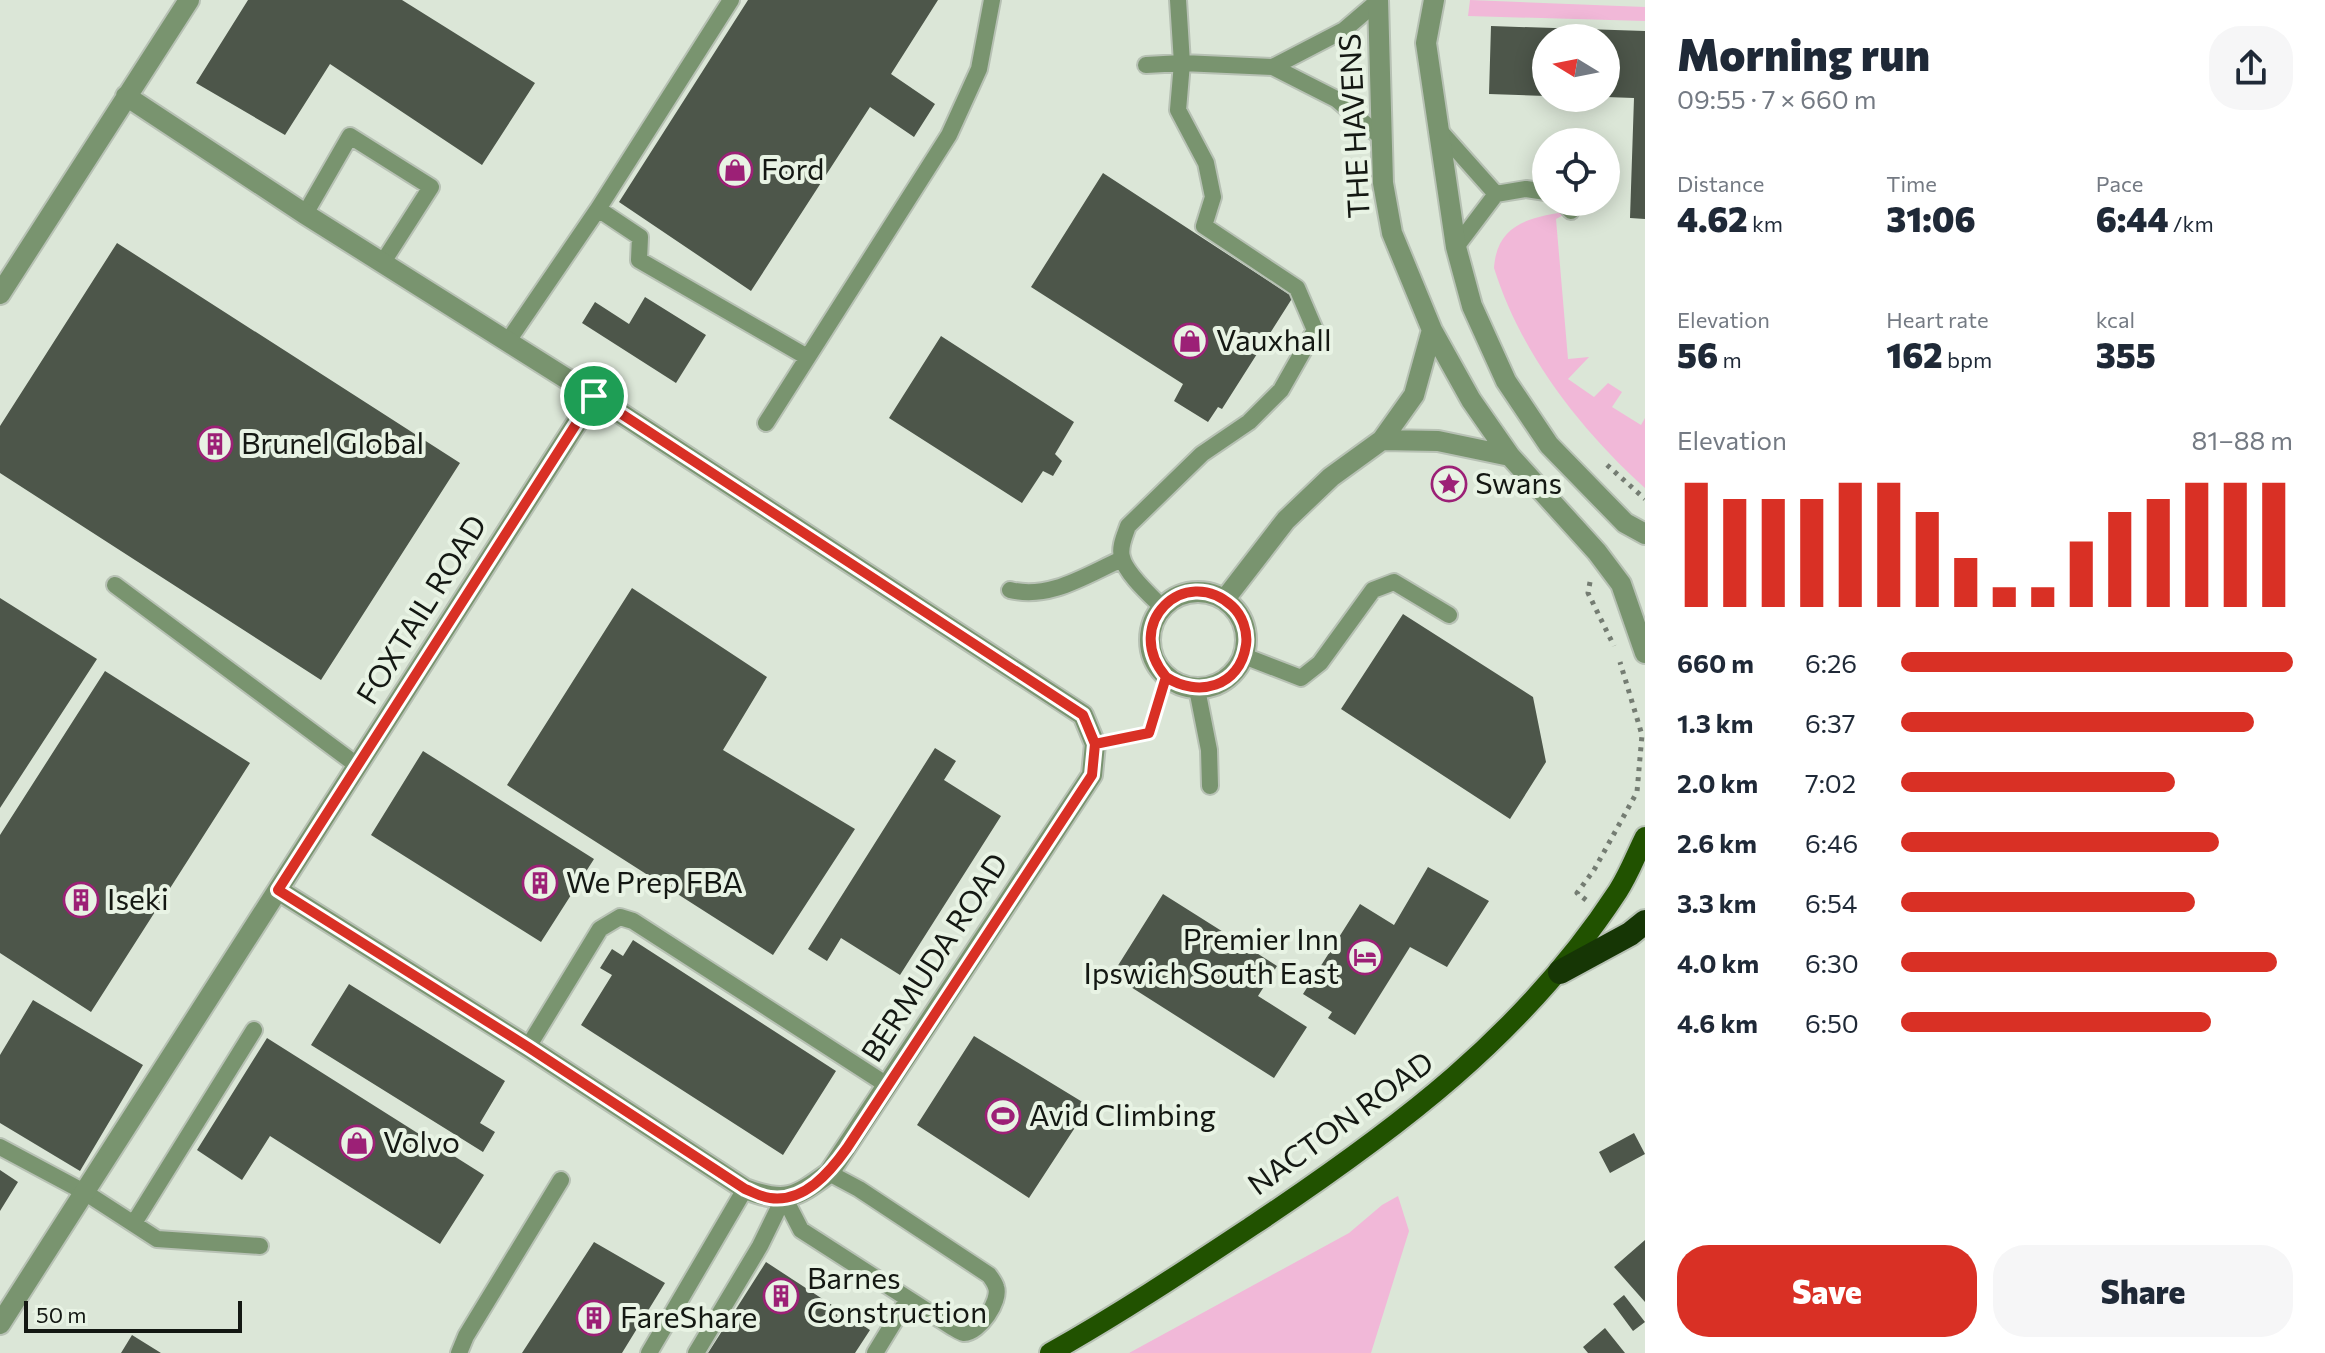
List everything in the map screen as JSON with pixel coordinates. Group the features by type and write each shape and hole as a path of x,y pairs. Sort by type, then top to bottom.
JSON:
{"highway":[{"path":"1560,972 1630,934 1645,922"}],"main road":[{"name":"NACTON ROAD","path":"1050,1353 1119,1314 1353,1159 1460,1073 1560,972 1620,888 1645,837"},
{"name":"NACTON ROAD","path":"1620,888 1645,870"}],"street":[{"path":"0,294 189,0"},
{"name":"THE HAVENS","path":"1378,0 1383,183 1392,233 1432,330 1471,400 1510,456 1597,552 1621,584 1645,653"},
{"path":"1434,0 1426,43 1456,247 1472,306 1506,381 1549,445 1625,523 1645,534"},
{"path":"126,96 1083,715 1095,744"},
{"path":"1225,599 1286,520 1331,477 1382,440 1414,395 1432,330"},
{"name":"FOXTAIL ROAD","path":"0,1324 594,396"},
{"path":"1382,440 1438,441 1510,456"},
{"path":"1199,591 1225,599 1237,610 1247,641 1244,656 1236,670 1225,680 1197,689 1166,677 1150,651 1154,620 1162,607 1185,593 1199,591"},
{"name":"BERMUDA ROAD","path":"784,1197 804,1192 829,1173 1092,775 1095,744"},
{"path":"278,890 528,1047 745,1189 770,1198 784,1197"}],"lane":[{"path":"508,341 598,209 731,0"},
{"path":"766,423 949,135 979,69 992,0"},
{"path":"1162,607 1122,559 1128,526 1202,454 1249,422 1281,390 1315,330 1297,288 1204,226 1213,197 1206,163 1178,110 1182,63 1178,0"},
{"path":"1273,67 1344,30 1378,0"},
{"path":"1146,65 1182,63 1273,67 1336,99 1382,138"},
{"path":"1440,131 1496,194"},
{"path":"305,214 350,136 431,187 383,262"},
{"path":"1456,247 1496,194 1532,190"},
{"path":"598,209 640,237 639,260 807,357"},
{"path":"1010,590 1026,594 1052,591 1122,559"},
{"path":"1244,656 1301,678 1320,663 1373,590 1394,582 1449,615"},
{"path":"115,585 358,766"},
{"path":"1197,689 1209,750 1210,786"},
{"path":"528,1047 600,929 620,917 633,921 887,1085"},
{"path":"134,1223 254,1030"},
{"path":"0,1147 86,1193 157,1239 260,1246"},
{"path":"784,1197 801,1230 952,1327 966,1333 973,1330 992,1310 997,1298 997,1288 989,1275 859,1189 829,1173"},
{"path":"459,1353 466,1336 561,1180"},
{"path":"649,1353 745,1189"},
{"path":"696,1353 760,1246 784,1197"},
{"path":"875,1353 908,1299"}],"path":[{"path":"1597,552 1588,593 1617,650 1642,735 1637,792 1594,870 1577,893 1602,913"},
{"path":"1095,744 1149,733 1166,677"},
{"path":"1637,792 1645,793"}],"shaded area":[{"path":"1470,0 1645,7 1645,21 1468,16"},
{"path":"1562,216 1556,219 1568,359 1589,357 1568,379 1594,397 1608,383 1622,392 1612,407 1641,425 1645,418 1645,488 1598,441 1555,388 1506,300 1494,268 1497,253 1509,231 1530,220"},
{"path":"1398,1196 1409,1231 1371,1353 1129,1353 1349,1233 1382,1205"}],"building":[{"path":"248,0 402,0 535,83 482,165 330,64 285,135 196,83"},
{"name":"Ford","path":"748,0 938,0 891,74 935,104 914,137 870,107 751,291 619,202"},
{"path":"1491,26 1532,27 1532,96 1489,94"},
{"path":"1620,30 1645,31 1645,219 1630,218 1634,98 1620,98"},
{"name":"Vauxhall","path":"1103,173 1293,297 1222,409 1218,407 1208,422 1174,401 1183,384 1031,287"},
{"name":"Brunel Global","path":"117,243 460,463 321,680 0,473 0,426"},
{"path":"645,297 706,335 676,383 582,323 595,302 629,324"},
{"path":"941,336 1074,422 1055,454 1062,461 1053,476 1043,471 1022,503 889,418"},
{"path":"632,588 767,677 723,750 855,829 773,955 507,785"},
{"path":"0,598 97,659 0,808"},
{"path":"1403,614 1533,697 1546,762 1510,819 1341,709"},
{"name":"Iseki","path":"105,671 250,763 91,1012 0,953 0,835"},
{"path":"935,748 956,761 944,780 1001,816 900,975 841,938 827,961 808,949"},
{"path":"423,751 594,859 541,942 371,835"},
{"name":"Premier Inn Ipswich South East","path":"1428,867 1489,901 1447,967 1410,947 1355,1035 1328,1018 1332,1012 1303,994 1360,904 1394,925"},
{"path":"1163,894 1277,966 1258,996 1307,1027 1274,1078 1112,975"},
{"path":"633,940 836,1071 783,1155 581,1025 612,975 600,968 612,949 623,956"},
{"path":"349,984 505,1081 480,1123 495,1132 483,1152 311,1045"},
{"path":"33,1000 143,1065 80,1171 0,1123 0,1055"},
{"name":"Avid Climbing","path":"974,1036 1089,1106 1029,1198 917,1125"},
{"name":"Volvo","path":"267,1038 484,1175 440,1244 270,1136 242,1180 197,1150"},
{"path":"1634,1133 1645,1154 1610,1173 1599,1152"},
{"path":"0,1170 18,1182 0,1211"},
{"path":"1645,1240 1645,1302 1614,1267"},
{"name":"FareShare","path":"594,1242 665,1283 622,1353 522,1353"},
{"name":"Barnes Construction","path":"766,1262 870,1330 855,1353 708,1353"},
{"path":"1624,1295 1645,1322 1633,1331 1613,1304"},
{"path":"1605,1328 1625,1353 1588,1353 1583,1347"},
{"path":"132,1335 161,1353 121,1353"}],"place":[{"name":"Ford","path":"735,170"},
{"name":"Vauxhall","path":"1190,341"},
{"name":"Brunel Global","path":"215,444"},
{"name":"Swans","path":"1449,484"},
{"name":"We Prep FBA","path":"540,883"},
{"name":"Iseki","path":"81,900"},
{"name":"Premier Inn Ipswich South East","path":"1365,957"},
{"name":"Avid Climbing","path":"1003,1116"},
{"name":"Volvo","path":"357,1143"},
{"name":"Barnes Construction","path":"781,1296"},
{"name":"FareShare","path":"594,1318"}],"route":[{"path":"594,396 278,890 528,1047 745,1189 770,1198 804,1192 829,1173 847,1148 1092,775 1095,744 1149,733 1166,677 1197,689 1225,680 1236,670 1244,656 1247,641 1244,625 1237,610 1213,593 1199,591 1173,598 1162,607 1150,635 1150,651 1166,677 1149,733 1095,744 1083,715 594,396"}]}
